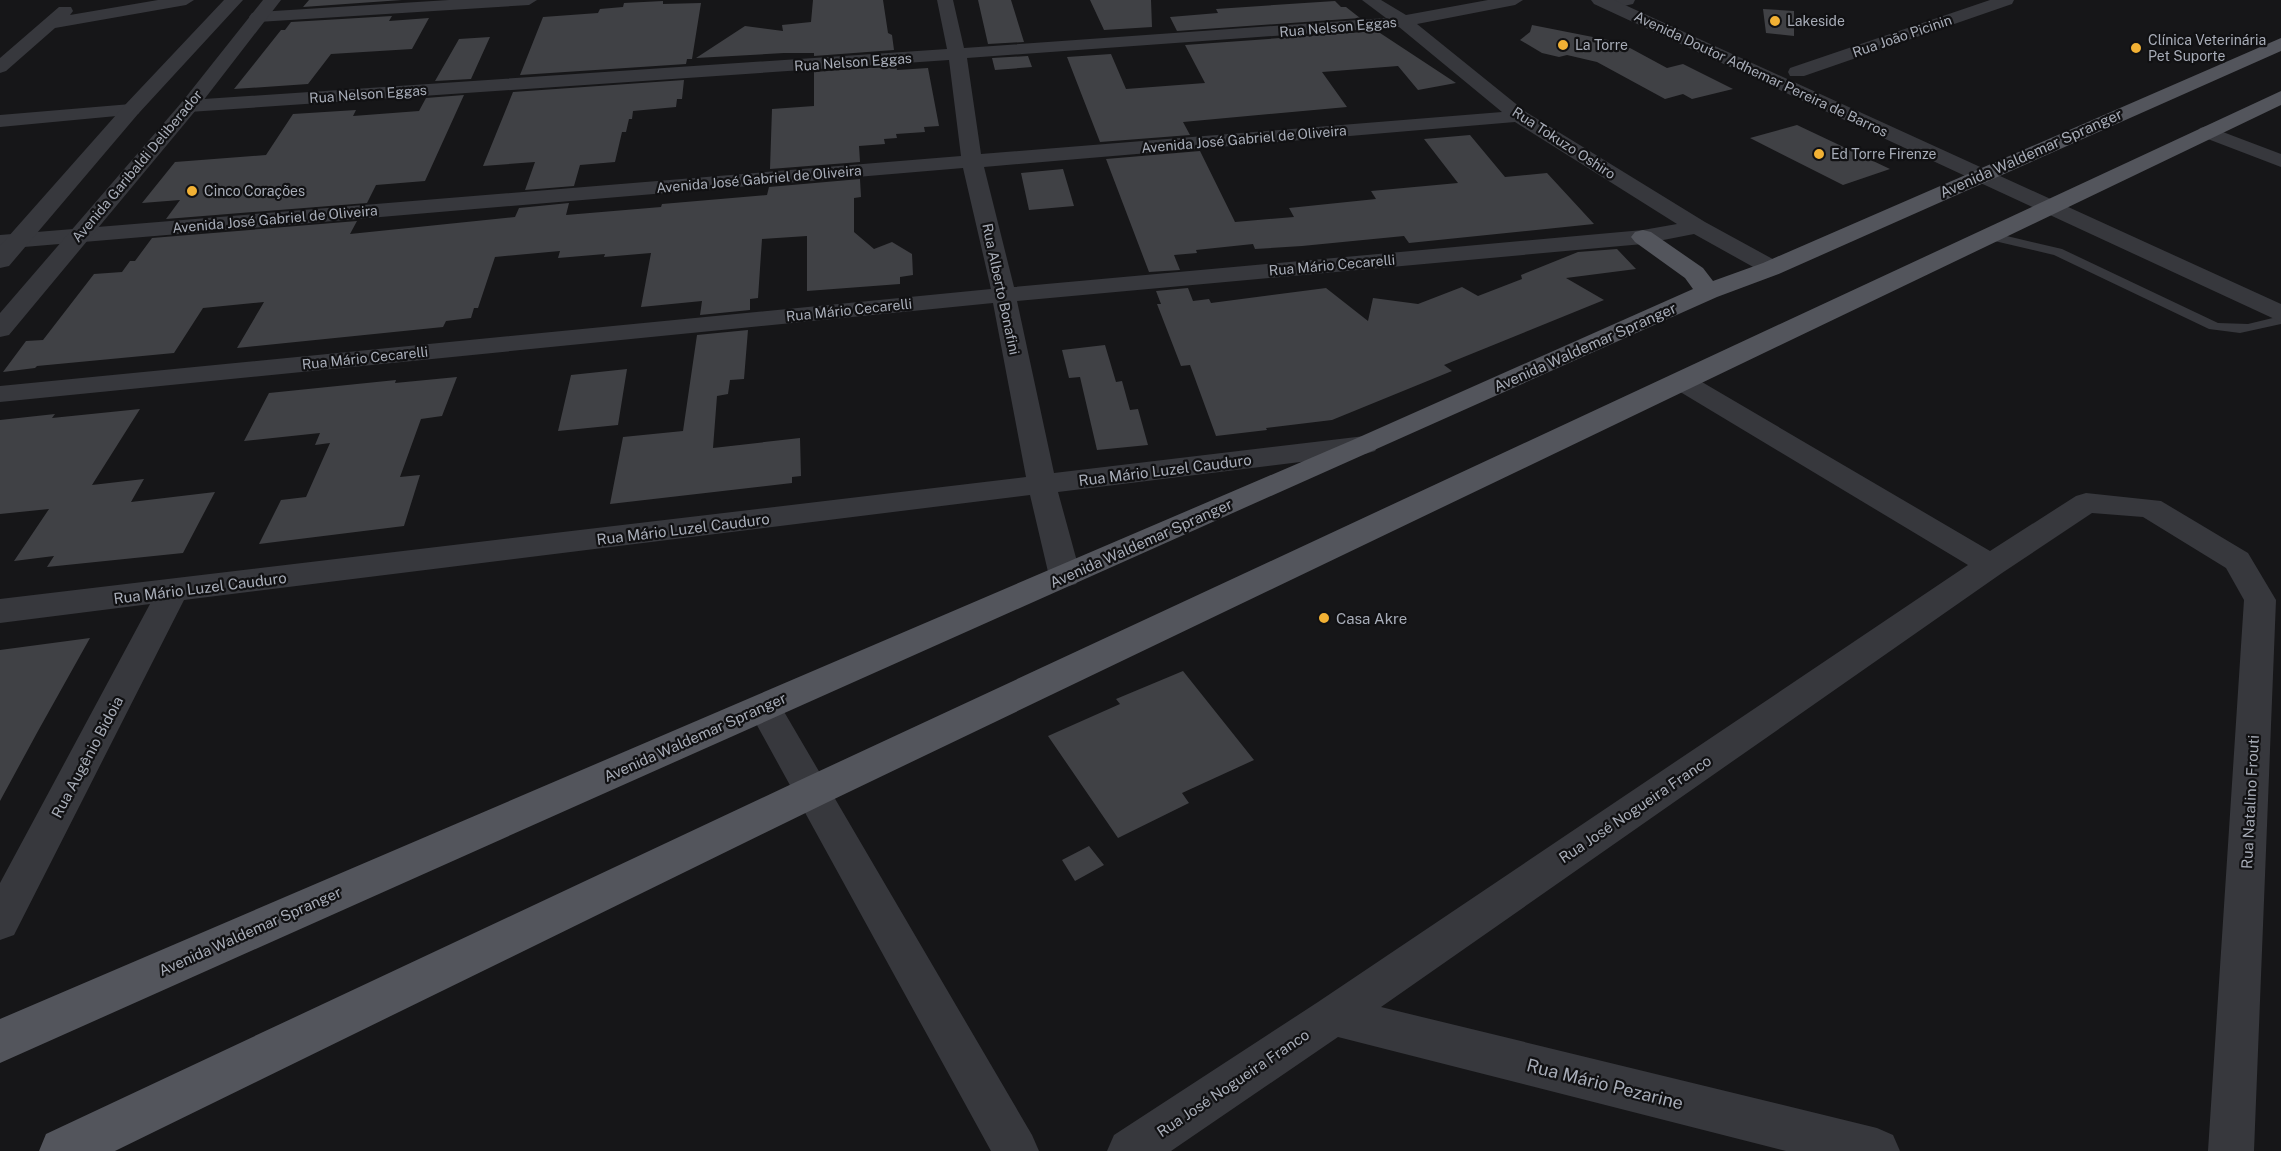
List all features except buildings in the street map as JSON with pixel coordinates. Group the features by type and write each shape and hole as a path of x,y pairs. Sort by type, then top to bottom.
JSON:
{"main road":[{"name":"Avenida Waldemar Spranger","path":"0,1041 1365,445 1708,292 1772,268 2281,44"},
{"path":"63,1151 812,792 2281,97"},
{"path":"1643,237 1694,273 1708,292"}],"street":[{"path":"0,67 76,0"},
{"path":"51,24 186,0"},
{"path":"0,261 10,241 234,0"},
{"name":"Avenida Garibaldi Deliberador","path":"0,329 189,106 272,0"},
{"path":"258,17 529,0"},
{"name":"Rua Alberto Bonafini","path":"945,0 957,55 972,161 1004,295 1042,486 1065,576"},
{"name":"Rua Tokuzo Oshiro","path":"1370,0 1403,21 1519,116 1697,227 1772,268"},
{"name":"Rua Nelson Eggas","path":"189,106 957,55 1403,21 1515,0"},
{"name":"Avenida Doutor Adhemar Pereira de Barros","path":"1637,0 1797,72 1993,170"},
{"name":"Rua João Picinin","path":"1797,72 2006,0"},
{"name":"Avenida Doutor Adhemar Pereira de Barros","path":"1612,1 2062,201 2237,269"},
{"path":"0,121 131,110"},
{"name":"Avenida José Gabriel de Oliveira","path":"10,241 1519,116"},
{"path":"2207,132 2281,161"},
{"name":"Avenida Doutor Adhemar Pereira de Barros","path":"2062,201 2281,314"},
{"name":"Rua Mário Cecarelli","path":"0,394 1004,295 1643,237 1697,227"},
{"path":"1681,381 1991,565"},
{"name":"Rua Mário Luzel Cauduro","path":"0,611 1365,445"},
{"name":"Rua José Nogueira Franco","path":"1130,1151 1333,1016 1991,565 2086,503 2150,508"},
{"name":"Rua Natalino Frouti","path":"2150,508 2236,561 2260,600 2231,1151"},
{"name":"Rua Augênio Bidoia","path":"0,922 174,591"},
{"path":"765,707 1016,1151"},
{"name":"Rua Mário Pezarine","path":"1333,1016 1877,1151"}],"lane":[{"path":"1990,236 2058,252 2221,328 2242,330 2281,320"}],"place":[{"name":"Lakeside","path":"1775,21"},
{"name":"La Torre","path":"1563,45"},
{"name":"Clínica Veterinária Pet Suporte","path":"2136,48"},
{"name":"Ed Torre Firenze","path":"1819,154"},
{"name":"Cinco Corações","path":"192,191"},
{"name":"Casa Akre","path":"1324,618"}]}
